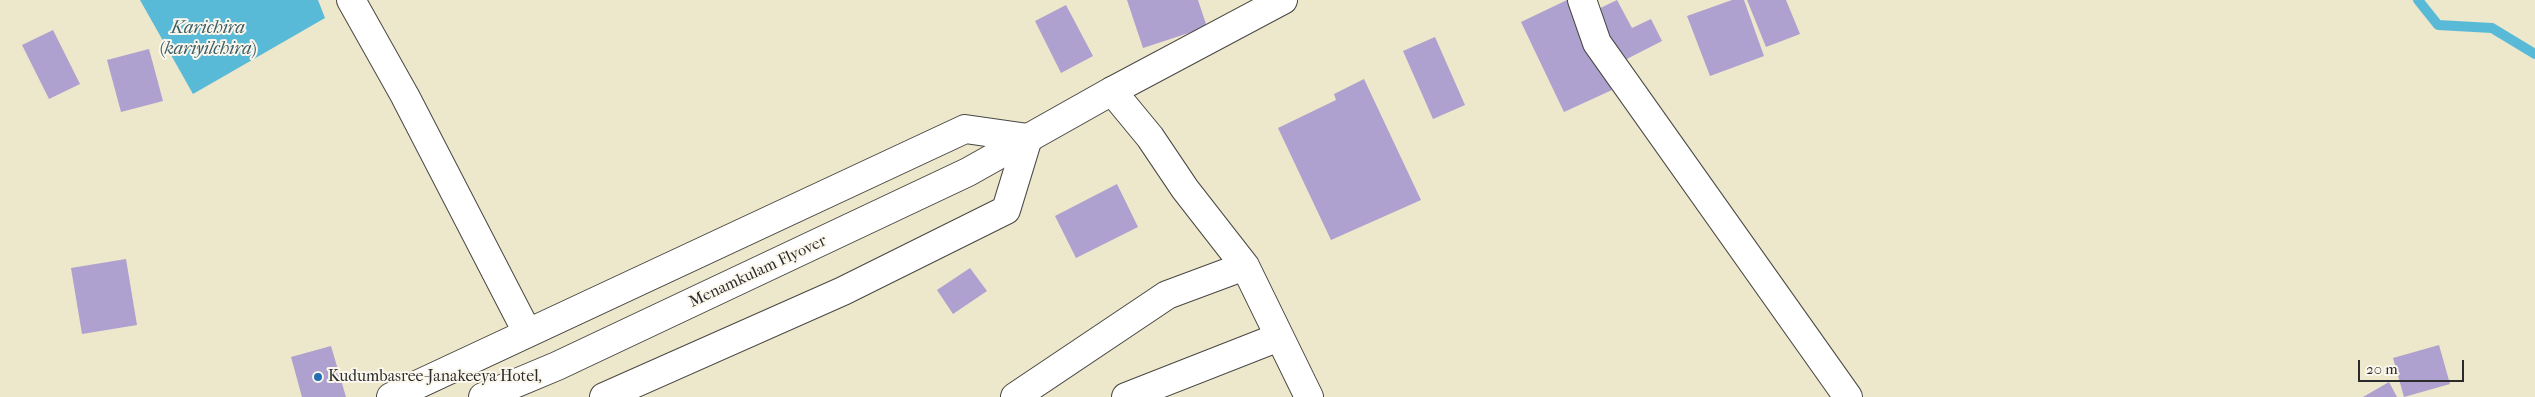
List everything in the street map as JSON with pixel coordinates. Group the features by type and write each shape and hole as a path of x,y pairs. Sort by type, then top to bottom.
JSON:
{"street":[{"path":"351,0 406,96 527,332"},
{"name":"Menamkulam Flyover","path":"483,397 557,366 968,172 1112,91 1283,0"},
{"path":"1582,0 1597,43 1848,397"},
{"path":"1112,91 1150,137 1186,189 1245,266 1309,397"},
{"path":"391,397 965,129 1028,138 1006,210 843,291 604,397"},
{"path":"1015,397 1167,295 1245,266"},
{"path":"1126,397 1279,337"}],"water":[{"name":"Karichira (kariyilchira)","path":"140,0 318,0 325,18 193,94"}],"building":[{"path":"1127,0 1198,0 1207,27 1143,48"},
{"path":"1567,0 1612,90 1564,112 1521,22"},
{"path":"1617,0 1632,28 1651,19 1662,41 1617,64 1590,13"},
{"path":"1732,0 1744,0 1764,56 1710,76 1687,16"},
{"path":"1747,0 1786,0 1800,34 1766,47"},
{"path":"1066,5 1093,56 1061,73 1035,21"},
{"path":"53,30 80,84 49,99 22,45"},
{"path":"1435,37 1465,105 1433,119 1403,51"},
{"path":"149,49 163,101 121,112 107,60"},
{"path":"1364,79 1421,200 1331,240 1278,128 1336,100 1334,94"},
{"path":"1117,184 1138,227 1076,258 1055,216"},
{"path":"126,259 137,325 82,334 71,268"},
{"path":"970,268 987,291 953,314 937,290"},
{"path":"2439,345 2450,384 2404,397 2393,358"},
{"name":"Kudumbasree-Janakeeya Hotel,","path":"331,346 346,397 302,397 291,357"},
{"path":"2389,382 2397,397 2363,397"}],"waterway":[{"path":"2418,0 2438,25 2492,28 2535,54"}],"place":[{"name":"Kudumbasree-Janakeeya Hotel,","path":"318,377"}]}
